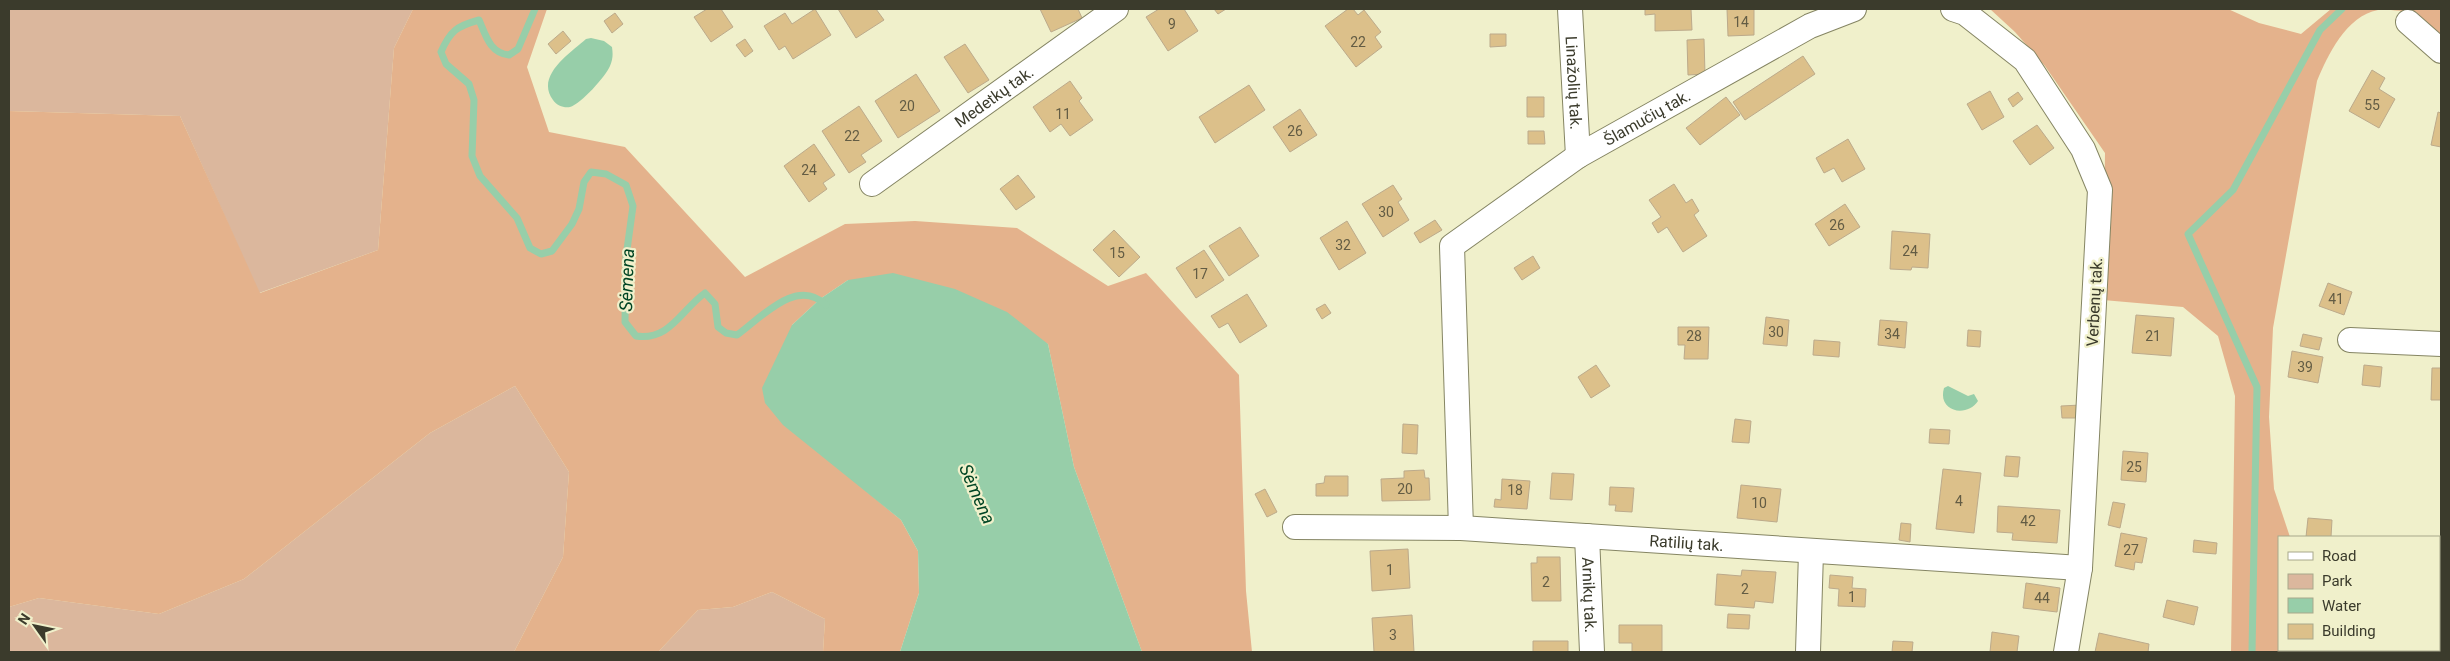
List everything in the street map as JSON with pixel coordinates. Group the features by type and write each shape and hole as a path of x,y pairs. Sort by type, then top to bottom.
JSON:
{"street":[{"name":"Medetkų tak.","path":"872,184 1116,9"},
{"name":"Linažolių tak.","path":"1570,9 1578,156"},
{"name":"Šlamučių tak.","path":"1461,528 1452,246 1578,156 1810,26 1854,9"},
{"name":"Verbenų tak.","path":"1953,9 1965,14 2025,60 2083,149 2100,190 2080,568 2066,652"},
{"path":"2408,22 2441,51"},
{"path":"2350,340 2441,344"},
{"name":"Ratilių tak.","path":"1295,527 1461,528 2080,568"},
{"name":"Arnikų tak.","path":"1587,536 1592,652"},
{"path":"1808,652 1810,552"}],"green space":[{"path":"9,9 413,9 394,48 378,250 259,293 180,116 9,111"},
{"path":"515,386 569,472 563,557 514,652 9,652 9,607 39,598 159,614 244,579 430,433"},
{"path":"772,592 825,619 823,652 658,652 698,610 733,607"}],"shaded area":[{"path":"413,9 547,9 527,67 549,132 625,147 745,277 845,224 915,221 1017,228 1108,286 1146,273 1239,375 1246,591 1252,652 1142,652 1074,467 1048,344 848,280 820,299 792,325 860,486 901,520 918,551 919,593 900,652 823,652 825,619 772,592 733,607 698,610 658,652 514,652 563,557 569,472 515,386 430,433 244,579 159,614 39,598 9,607 9,111 180,116 260,293 378,250 394,48"},
{"path":"1990,9 2228,9 2259,23 2301,34 2331,9 2441,9 2441,35 2416,12 2378,10 2367,14 2348,28 2340,38 2317,81 2273,328 2269,417 2274,489 2290,536 2278,536 2278,651 2282,652 2231,652 2235,396 2218,336 2183,307 2103,300 2105,153 2045,66 2015,32"}],"water":[{"path":"591,38 604,41 612,47 612,61 608,71 575,105 563,107 553,100 549,91 548,82 551,74 564,58 586,39"},
{"path":"893,273 955,289 1007,312 1048,344 1074,467 1142,652 900,652 919,593 918,551 901,520 783,425 765,403 762,388 792,325 820,299 848,280"},
{"path":"1948,386 1968,396 1974,394 1978,401 1967,410 1954,410 1945,403 1943,396 1944,388"}],"building":[{"path":"707,9 721,9 733,27 711,42 694,17"},
{"path":"815,9 831,35 793,59 785,46 779,50 764,26 785,13 792,24"},
{"path":"838,9 876,9 884,20 856,38"},
{"path":"1040,9 1078,9 1082,18 1051,32"},
{"path":"1159,9 1184,9 1198,31 1168,51 1146,17"},
{"path":"1214,9 1226,9 1218,14"},
{"path":"1348,9 1353,9 1358,15 1364,10 1381,32 1375,37 1382,47 1356,67 1325,26"},
{"path":"1645,9 1691,9 1692,30 1655,31 1655,14 1645,15"},
{"path":"1727,9 1754,9 1754,35 1728,36"},
{"path":"615,13 623,24 612,33 604,21"},
{"path":"563,31 571,41 556,54 548,44"},
{"path":"1490,34 1506,34 1506,46 1490,47"},
{"path":"745,39 753,51 745,57 736,45"},
{"path":"1704,39 1705,74 1688,75 1687,40"},
{"path":"965,44 989,80 968,93 944,57"},
{"path":"1803,56 1815,74 1745,120 1733,102"},
{"path":"2372,70 2385,78 2379,89 2395,99 2379,128 2349,111"},
{"path":"916,74 940,111 898,138 875,101"},
{"path":"1070,81 1082,98 1079,101 1093,120 1070,136 1061,124 1050,132 1033,107"},
{"path":"1249,85 1265,110 1215,143 1199,117"},
{"path":"1990,91 2004,117 1982,130 1967,104"},
{"path":"2018,92 2023,99 2013,107 2008,99"},
{"path":"1527,97 1544,97 1544,117 1527,117"},
{"path":"1726,97 1740,115 1700,145 1686,128"},
{"path":"859,106 882,141 861,155 866,162 849,173 822,131"},
{"path":"1300,109 1317,135 1290,152 1273,127"},
{"path":"2438,112 2441,113 2441,147 2431,145"},
{"path":"2037,125 2054,148 2030,165 2013,141"},
{"path":"1528,131 1544,131 1545,144 1528,144"},
{"path":"1848,139 1865,169 1842,182 1834,168 1824,173 1816,158"},
{"path":"814,144 835,175 823,183 827,189 809,202 784,166"},
{"path":"1018,175 1035,197 1016,210 1000,189"},
{"path":"1674,184 1686,203 1692,199 1699,211 1694,215 1707,236 1683,252 1667,227 1658,233 1652,223 1661,217 1649,200"},
{"path":"1393,185 1402,199 1398,202 1409,220 1383,237 1362,204"},
{"path":"1845,204 1860,227 1829,246 1815,224"},
{"path":"1435,220 1442,230 1420,243 1414,233"},
{"path":"1347,221 1366,253 1339,270 1320,238"},
{"path":"1240,227 1259,256 1229,276 1209,246"},
{"path":"1114,230 1140,257 1119,277 1093,250"},
{"path":"1892,231 1930,234 1928,268 1912,267 1911,270 1890,269"},
{"path":"1204,250 1224,280 1196,298 1176,268"},
{"path":"1533,256 1540,268 1522,280 1514,268"},
{"path":"2328,283 2352,292 2344,315 2319,306"},
{"path":"1247,294 1267,326 1240,343 1228,323 1219,328 1211,316"},
{"path":"1325,304 1331,313 1322,319 1316,309"},
{"path":"2136,315 2174,318 2171,356 2132,353"},
{"path":"1766,317 1789,320 1787,346 1763,344"},
{"path":"1880,320 1907,322 1905,348 1878,345"},
{"path":"1678,327 1709,327 1708,359 1684,359 1685,345 1678,345"},
{"path":"1968,330 1981,331 1980,347 1967,346"},
{"path":"2303,334 2322,338 2319,350 2300,346"},
{"path":"1814,340 1840,342 1839,357 1813,355"},
{"path":"2292,351 2323,357 2318,383 2288,377"},
{"path":"1596,365 1610,386 1591,398 1578,377"},
{"path":"2364,365 2382,367 2380,387 2362,385"},
{"path":"2432,368 2441,368 2441,400 2431,400"},
{"path":"2081,405 2082,418 2062,418 2061,406"},
{"path":"1735,419 1751,421 1749,443 1732,442"},
{"path":"1403,424 1418,425 1417,454 1402,453"},
{"path":"1930,429 1950,430 1949,444 1929,443"},
{"path":"2123,451 2148,453 2146,482 2121,480"},
{"path":"2006,456 2020,457 2018,477 2004,476"},
{"path":"1943,469 1981,473 1974,533 1936,529"},
{"path":"1424,470 1425,478 1429,478 1430,500 1382,501 1381,479 1404,478 1404,471"},
{"path":"1552,473 1574,474 1572,500 1550,499"},
{"path":"1325,476 1348,476 1348,496 1316,496 1316,484 1324,483"},
{"path":"1502,479 1530,481 1527,509 1494,507 1495,499 1501,500"},
{"path":"1741,485 1781,489 1777,522 1737,518"},
{"path":"1610,487 1634,488 1632,512 1615,511 1616,505 1609,505"},
{"path":"1265,489 1277,512 1267,517 1255,494"},
{"path":"2113,502 2125,504 2120,528 2108,525"},
{"path":"1998,506 2060,510 2057,543 2012,540 2013,533 1997,532"},
{"path":"2308,518 2332,520 2331,536 2306,536"},
{"path":"1901,523 1911,524 1910,542 1899,540"},
{"path":"2121,533 2147,538 2142,563 2135,562 2134,570 2115,566"},
{"path":"2194,540 2217,543 2216,554 2193,552"},
{"path":"1408,549 1410,588 1372,591 1370,551"},
{"path":"1537,557 1560,557 1561,601 1532,601 1531,563 1537,563"},
{"path":"1742,570 1776,572 1773,603 1755,601 1754,608 1715,605 1717,574 1741,576"},
{"path":"1830,575 1853,577 1852,588 1866,589 1865,607 1838,606 1839,589 1829,588"},
{"path":"2026,583 2060,588 2057,612 2023,608"},
{"path":"2167,600 2198,607 2194,625 2163,617"},
{"path":"2440,612 2441,613 2440,631"},
{"path":"1728,614 1750,615 1749,629 1727,628"},
{"path":"1412,615 1414,652 1374,652 1372,618"},
{"path":"1619,625 1662,625 1662,652 1632,652 1632,643 1619,643"},
{"path":"1992,632 2019,636 2017,652 1990,652"},
{"path":"2099,633 2149,644 2148,652 2095,652"},
{"path":"1533,641 1568,641 1568,652 1533,652"},
{"path":"1893,641 1913,642 1912,652 1892,652"}],"waterway":[{"name":"Sėmena","path":"535,9 518,49 509,55 503,54 493,47 479,20 455,30 441,52 446,64 469,84 474,100 472,156 480,176 517,218 530,248 541,254 552,251 572,224 579,209 584,182 591,172 606,174 626,185 633,206 626,257 625,322 636,336 658,334 674,323 705,293 715,304 718,327 726,333 737,335 780,302 792,297 804,295 815,297 826,305"},
{"path":"2252,652 2257,387 2188,234 2233,190 2320,30 2342,9"}]}
